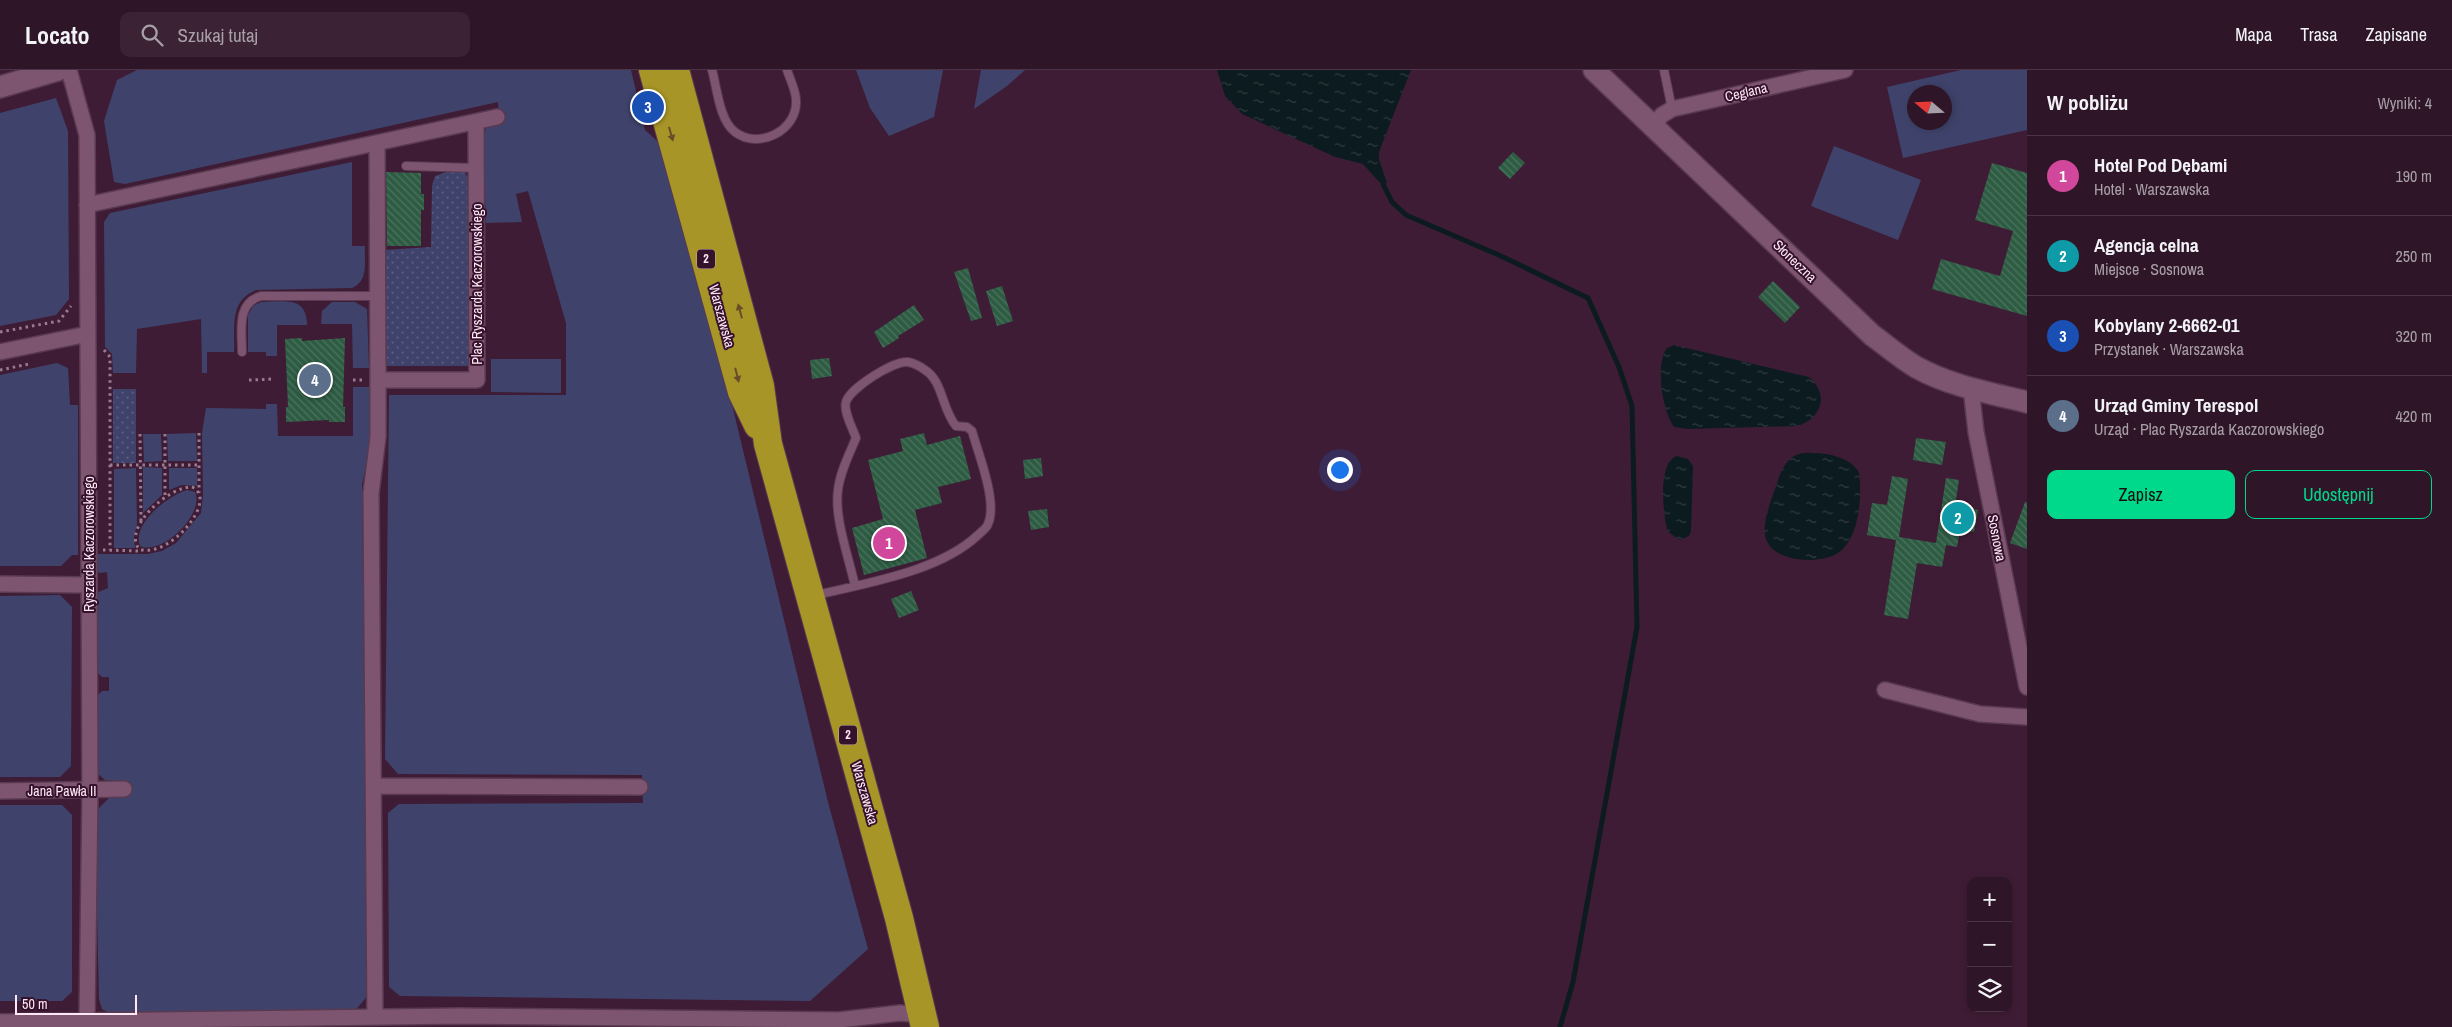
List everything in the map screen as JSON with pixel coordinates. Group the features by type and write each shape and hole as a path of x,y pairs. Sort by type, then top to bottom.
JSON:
{"highway":[{"name":"Warszawska","path":"653,70 742,392 768,444"},
{"name":"Warszawska","path":"675,70 760,386 768,444 899,918 924,1021"}],"street":[{"path":"0,88 58,70"},
{"name":"Ryszarda Kaczorowskiego","path":"69,70 87,134 90,791 87,1021"},
{"name":"Słoneczna","path":"1594,70 1872,335 1917,367 1971,388 2027,402"},
{"name":"Ceglana","path":"1652,126 1662,115 1672,109 1845,70"},
{"path":"87,206 497,117"},
{"name":"Plac Ryszarda Kaczorowskiego","path":"378,380 477,380 476,122"},
{"path":"375,1017 375,786 371,493 378,436 377,143"},
{"path":"0,352 88,334"},
{"name":"Sosnowa","path":"1971,388 1976,432 2027,688"},
{"path":"0,584 88,585"},
{"path":"1885,690 1980,714 2027,717"},
{"path":"375,786 640,787"},
{"name":"Jana Pawła II","path":"0,791 124,790"},
{"path":"0,1022 375,1017 838,1020 900,1013 924,1021"}],"lane":[{"path":"712,70 724,116 734,131 758,141 772,137 783,129 792,115 796,100 787,70"},
{"path":"1664,70 1672,109"},
{"path":"406,166 476,168"},
{"path":"242,352 242,316 245,306 252,298 261,296 377,296"},
{"path":"809,597 855,586 919,568 964,548 988,525 990,507 986,480 972,430 967,427 956,426 950,419 933,377 926,370 907,362 892,365 849,393 845,404 856,438 843,470 838,491 839,516 855,586"}],"path":[{"path":"0,332 59,321 69,311 72,304"},
{"path":"102,349 110,357 111,381 110,550 143,551 164,546 182,533 195,515 200,502 199,433"},
{"path":"249,380 274,379"},
{"path":"140,434 141,524 136,542 139,549 143,551"},
{"path":"165,434 165,497"},
{"path":"110,465 199,465"},
{"path":"141,524 152,508 165,497 186,487 195,489 199,494"}],"shaded area":[{"path":"137,70 631,70 645,130 666,149 678,181 828,802 868,949 810,1001 400,996 389,987 388,813 399,804 643,803 642,775 398,774 385,759 389,395 566,395 566,323 528,191 516,194 522,222 486,223 483,143 486,128 500,125 498,102 125,184 114,182 104,121 117,80"},
{"path":"856,70 943,70 934,117 889,136 870,108"},
{"path":"981,70 1025,70 1007,86 974,109"},
{"path":"1961,70 2027,70 2027,130 1903,158 1887,87"},
{"path":"56,98 68,131 69,299 56,315 0,326 0,113"},
{"path":"1834,146 1921,180 1898,240 1811,206"},
{"path":"352,162 352,246 365,246 363,276 357,285 352,288 256,290 247,295 237,308 235,316 234,352 207,352 207,373 202,373 201,319 137,329 136,373 113,373 112,354 105,347 104,222 110,213"},
{"path":"449,171 465,172 468,180 470,366 387,366 384,250 431,247 432,186 435,176"},
{"path":"261,302 292,302 303,309 306,315 307,325 277,325 277,356 266,356 266,352 248,352 248,315 253,306"},
{"path":"332,302 355,302 367,309 369,368 353,368 352,324 321,324 322,311"},
{"path":"491,359 561,359 561,393 491,392"},
{"path":"57,363 68,368 70,405 78,405 78,555 72,555 61,566 0,566 0,375"},
{"path":"353,387 369,387 369,450 362,485 368,995 355,1011 112,1015 102,1009 99,999 95,829 99,808 109,798 127,797 127,782 105,780 96,772 98,695 102,691 109,691 109,677 102,677 96,671 96,593 108,588 107,572 100,573 95,570 96,554 148,554 162,551 176,543 201,513 203,495 202,433 206,408 266,409 266,404 277,404 278,436 353,436"},
{"path":"113,389 136,389 136,463 113,463"},
{"path":"196,433 197,461 168,461 167,434"},
{"path":"143,434 161,434 162,461 144,462"},
{"path":"143,467 162,468 162,495 143,513"},
{"path":"136,468 137,524 134,536 135,548 114,548 114,469"},
{"path":"169,468 197,468 197,486 182,485 169,490"},
{"path":"187,490 195,492 196,501 194,511 180,531 159,545 140,546 139,537 146,520 162,504"},
{"path":"60,595 72,607 71,766 60,777 0,777 0,596"},
{"path":"0,805 62,805 72,815 72,992 62,1001 0,1001"}],"water":[{"path":"1217,70 1411,70 1379,152 1379,159 1387,183 1379,182 1363,164 1335,157 1242,114 1225,96"},
{"path":"1674,345 1809,377 1816,384 1821,398 1817,412 1812,418 1798,426 1687,429 1674,427 1663,399 1661,365 1667,348"},
{"path":"1803,453 1826,454 1841,458 1854,466 1859,472 1860,502 1856,523 1849,541 1843,549 1835,554 1814,560 1790,558 1779,553 1771,547 1765,533 1769,505 1780,475 1792,457"},
{"path":"1677,456 1688,459 1693,466 1691,531 1689,536 1680,540 1668,532 1663,503 1666,468 1671,460"}],"building":[{"path":"1513,152 1525,163 1510,179 1498,168"},
{"path":"1992,163 2027,173 2027,316 1932,289 1941,259 2000,276 2013,231 1975,220"},
{"path":"386,172 421,173 421,194 424,194 424,210 421,210 421,246 387,246"},
{"path":"968,268 982,318 971,321 954,272"},
{"path":"1773,281 1800,307 1785,323 1758,297"},
{"path":"1002,286 1013,321 997,326 986,291"},
{"path":"914,305 924,320 883,348 874,332"},
{"path":"302,338 302,341 345,338 343,407 345,407 345,422 329,422 329,420 286,422 286,407 288,407 285,339"},
{"path":"829,358 832,376 812,379 810,360"},
{"path":"924,433 927,445 960,436 971,479 938,487 942,503 915,510 927,558 864,575 852,528 883,519 868,460 903,451 900,439"},
{"path":"1916,438 1946,442 1942,465 1913,460"},
{"path":"1041,458 1043,476 1025,479 1023,460"},
{"path":"1892,476 1908,479 1899,537 1936,543 1946,478 1959,480 1955,506 1978,510 1974,532 1960,530 1957,547 1946,545 1942,567 1917,563 1908,619 1884,615 1896,540 1867,535 1872,503 1887,505"},
{"path":"2025,502 2027,502 2027,549 2010,543"},
{"path":"1047,509 1049,527 1031,530 1028,511"},
{"path":"911,591 919,610 899,618 891,599"}],"waterway":[{"path":"1383,184 1392,202 1406,215 1501,256 1588,298 1619,367 1632,406 1637,627 1573,982 1560,1027"}],"place":[{"name":"Kobylany 2-6662-01","path":"648,107"},
{"name":"Urząd Gminy Terespol","path":"315,380"},
{"name":"Agencja celna","path":"1958,518"},
{"name":"Hotel Pod Dębami","path":"889,543"}]}
